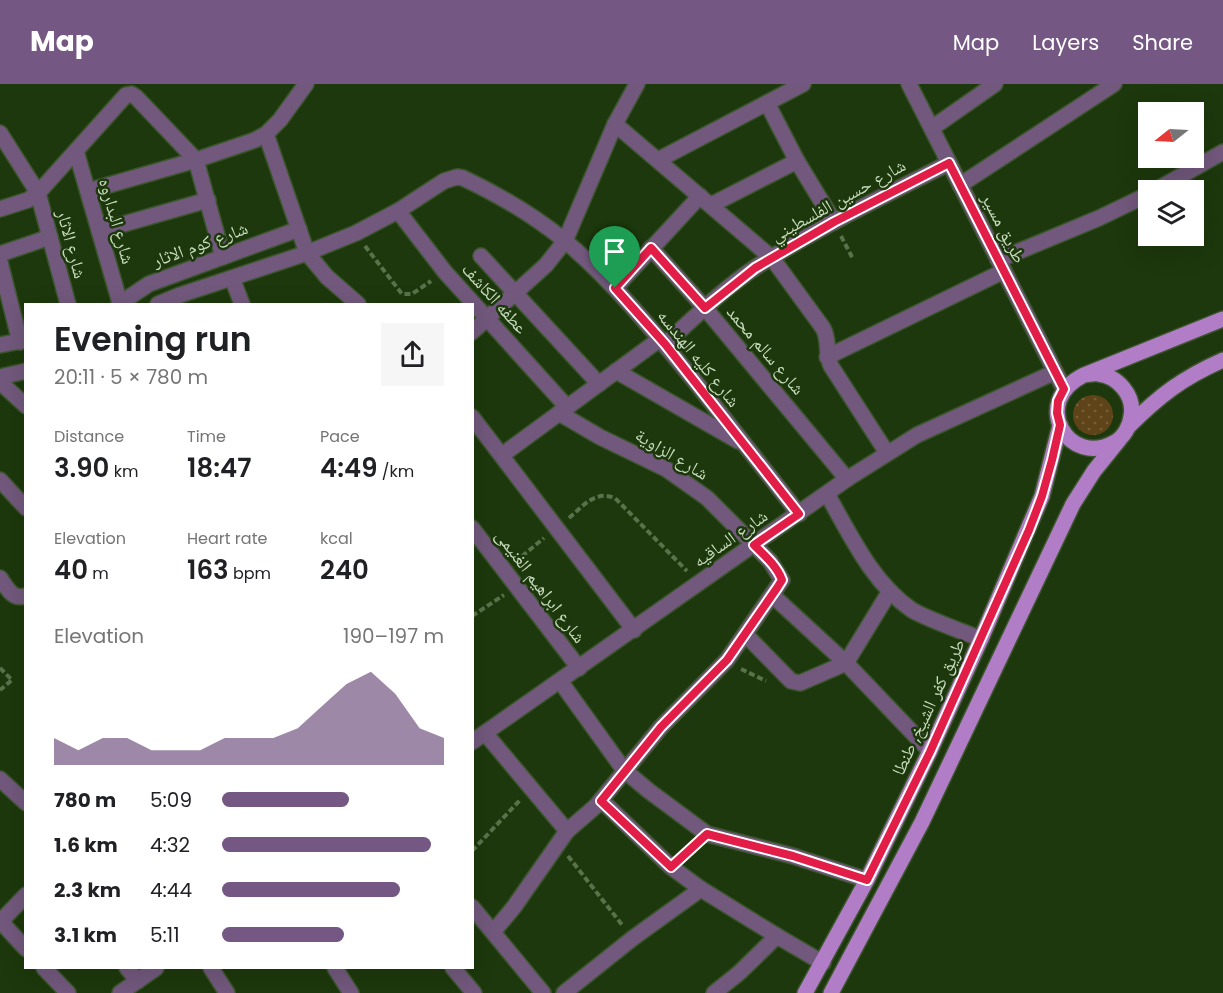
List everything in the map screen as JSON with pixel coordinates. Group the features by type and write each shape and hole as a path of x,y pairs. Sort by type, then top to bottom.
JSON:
{"main road":[{"path":"1084,375 1098,374 1112,378 1123,387 1130,399 1132,414 1124,434 1106,447 1093,449 1079,446 1067,437 1060,425 1057,413 1058,401 1064,389 1084,375 1223,319"},
{"path":"831,993 922,822 1073,504 1094,471 1154,402 1182,380 1223,360"},
{"name":"طريق كفر الشيخ, طنطا","path":"805,993 867,880 930,752 981,639 1042,496 1060,425"}],"street":[{"path":"88,191 196,160 255,140 266,134 280,120 306,84"},
{"path":"474,330 546,265 565,241 615,124 637,84"},
{"path":"658,160 803,84"},
{"name":"طريق مسير","path":"909,84 1064,389"},
{"path":"932,128 995,84"},
{"path":"960,185 1038,136 1114,84"},
{"path":"0,209 28,200 38,193 126,95 131,94 196,160 223,256"},
{"path":"767,103 797,161 834,222"},
{"path":"615,124 772,258 823,328 827,339 827,357 887,453"},
{"name":"شارع الاثار","path":"0,133 38,193 68,303"},
{"path":"266,134 307,253 339,298 355,303"},
{"name":"شارع البداروه","path":"76,151 120,303"},
{"path":"1174,180 1223,152"},
{"path":"615,288 651,248 705,201 797,161"},
{"name":"شارع حسين الفلسطيني","path":"502,455 616,371 662,341 748,273 834,222 949,163"},
{"name":"شارع كليه الهندسه","path":"307,253 356,234 398,212 450,178 463,178 503,198 535,218 565,241 615,288 662,341 799,514"},
{"path":"827,357 1001,265 1138,199"},
{"path":"99,231 208,200"},
{"name":"عطفه الكاشف","path":"398,212 445,272 473,303"},
{"name":"شارع كوم الاثار","path":"121,303 149,284 298,229"},
{"path":"0,254 50,237"},
{"name":"شارع سالم محمد","path":"651,248 705,308 847,479"},
{"path":"160,303 307,253"},
{"path":"481,256 599,384"},
{"path":"0,262 23,341 0,345"},
{"path":"232,278 242,303"},
{"name":"عطفه الكاشف","path":"474,304 563,410"},
{"path":"616,371 746,446"},
{"path":"24,372 0,379 24,404"},
{"name":"شارع الساقيه","path":"479,738 887,453 917,435 1055,372"},
{"name":"شارع الزاوية","path":"563,410 600,437 666,469 707,498 770,561 781,578 781,582 772,595"},
{"path":"474,420 634,630"},
{"path":"0,480 24,506"},
{"path":"827,494 862,553 890,591 914,610 981,639"},
{"name":"شارع ابراهيم الغنيمى","path":"474,531 579,668"},
{"path":"0,578 12,595 19,598 24,597"},
{"path":"745,634 793,682 802,682 846,663 890,591"},
{"path":"494,931 563,838 601,801 661,727 727,660 772,595 846,663 930,752"},
{"path":"560,681 624,770 707,834 793,856 867,880"},
{"path":"479,738 531,788 563,838"},
{"path":"0,779 24,801"},
{"path":"601,801 671,867 701,889 823,963"},
{"path":"564,993 633,938 701,889"},
{"path":"24,897 4,918 4,925 24,946"},
{"path":"474,909 543,993"},
{"path":"714,993 739,974 777,936"},
{"path":"45,969 68,993"},
{"path":"128,969 138,981"},
{"path":"120,993 155,969"},
{"path":"212,969 227,993"},
{"path":"336,969 351,993"},
{"path":"454,969 474,993"}],"path":[{"path":"834,222 853,260"},
{"path":"356,234 402,294 407,296 412,294 445,272"},
{"path":"505,570 591,500 606,495 615,498 699,583"},
{"path":"474,615 517,585"},
{"path":"727,660 771,683 793,682"},
{"path":"0,668 12,679 11,683 0,690"},
{"path":"474,849 531,788"},
{"path":"671,867 707,834"},
{"path":"563,838 633,938"}],"shaded area":[{"path":"1093,395 1101,396 1107,401 1112,407 1112,423 1107,429 1101,434 1093,435 1085,434 1079,429 1074,423 1073,415 1074,407 1079,401 1085,396"}],"route":[{"path":"949,163 1064,389 1058,401 1057,413 1060,425 1052,460 1029,530 930,752 867,880 793,856 707,834 671,867 601,801 661,727 727,660 777,588 782,580 780,575 754,545 799,514 665,344 615,288 651,248 705,308 755,268 834,222 949,163"}]}
